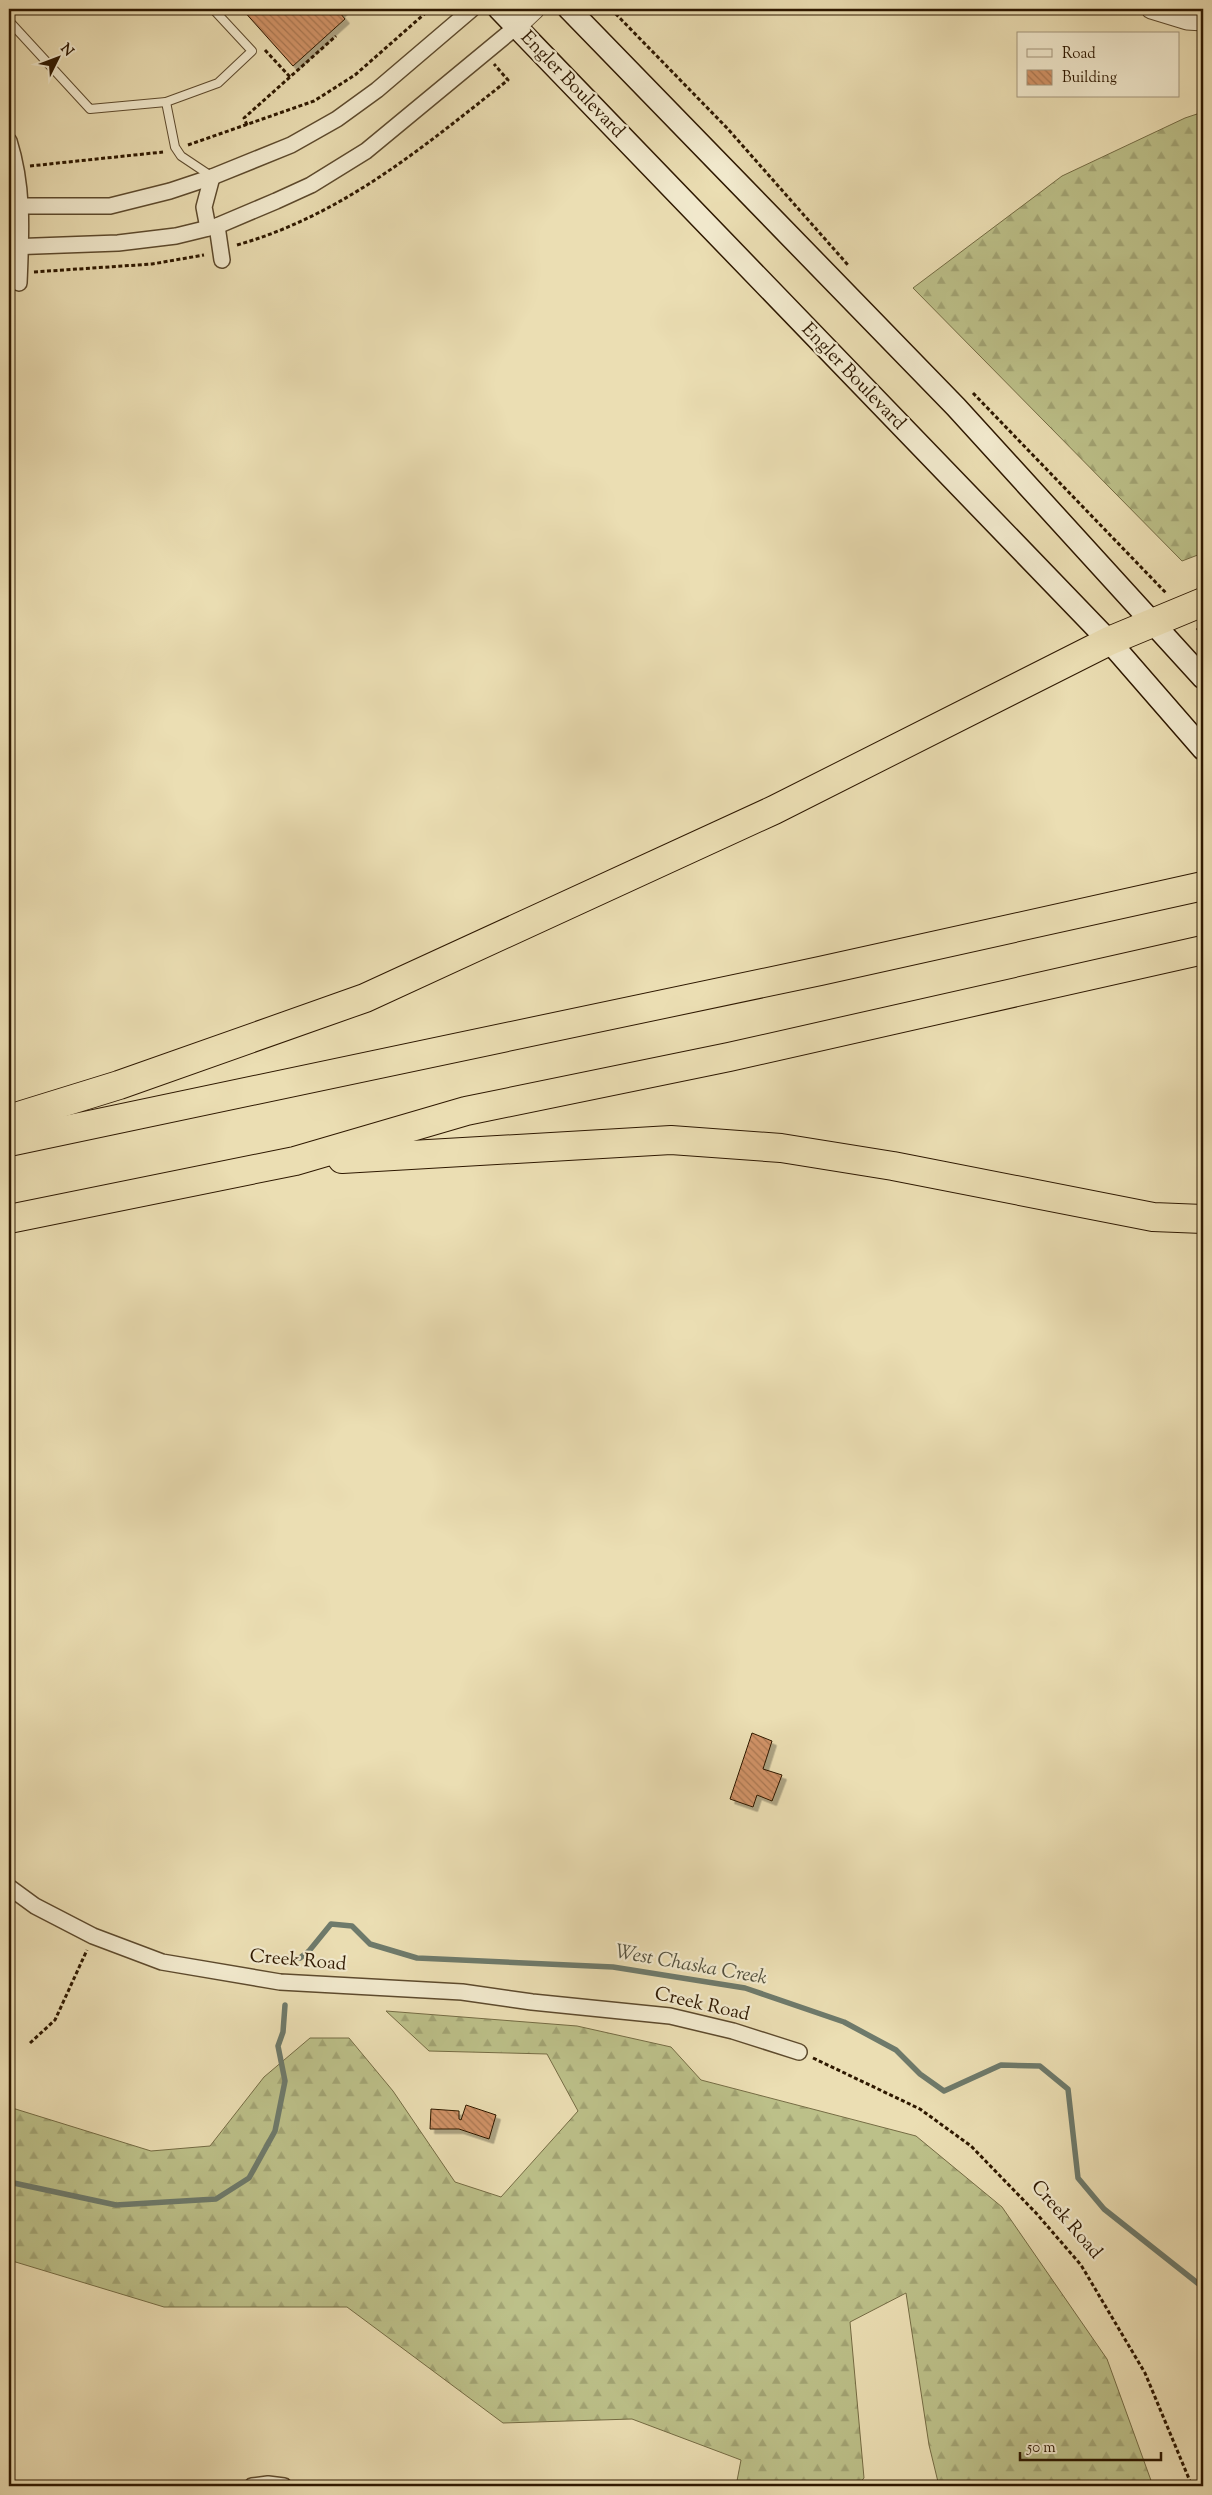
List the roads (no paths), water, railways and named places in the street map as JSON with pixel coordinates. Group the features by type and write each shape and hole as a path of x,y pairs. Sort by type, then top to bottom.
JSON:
{"highway":[{"path":"9,1119 119,1085 365,998 774,810 1109,642 1203,602"},
{"path":"9,1142 771,982 1203,886"},
{"path":"9,1219 295,1161 466,1111 729,1057 1203,950"},
{"path":"295,1161 680,1141 781,1148 893,1166 1153,1217 1203,1219"}],"main road":[{"name":"Engler Boulevard","path":"499,9 1109,642 1203,749"},
{"path":"568,9 956,407 1203,678"}],"street":[{"path":"15,206 110,206 170,191 212,177 291,145 337,119 377,90 472,9"},
{"path":"14,246 118,243 176,236 213,227 311,185 366,150 516,27 535,9"},
{"path":"1151,9 1187,20 1203,21"},
{"path":"9,141 17,167 14,246 19,283"},
{"path":"212,177 204,207 213,227 222,260"},
{"name":"Creek Road","path":"9,1886 35,1906 93,1936 162,1962 205,1971 280,1982 462,1992 532,2002 660,2014 733,2031 799,2052"},
{"path":"252,2486 268,2484 284,2486"}],"lane":[{"path":"9,21 90,109 166,102 218,83 252,51 217,10"},
{"path":"166,102 174,147 181,156 212,177"}],"waterway":[{"name":"West Chaska Creek","path":"300,1958 309,1951 331,1924 352,1926 370,1944 417,1958 613,1967 745,1988 844,2022 896,2050 920,2074 944,2091 1001,2065 1040,2066 1068,2089 1078,2178 1104,2209 1200,2285 1203,2294"},
{"name":"West Chaska Creek","path":"9,2182 116,2205 216,2199 249,2178 275,2131 285,2081 278,2046 283,2032 285,2005"}]}
